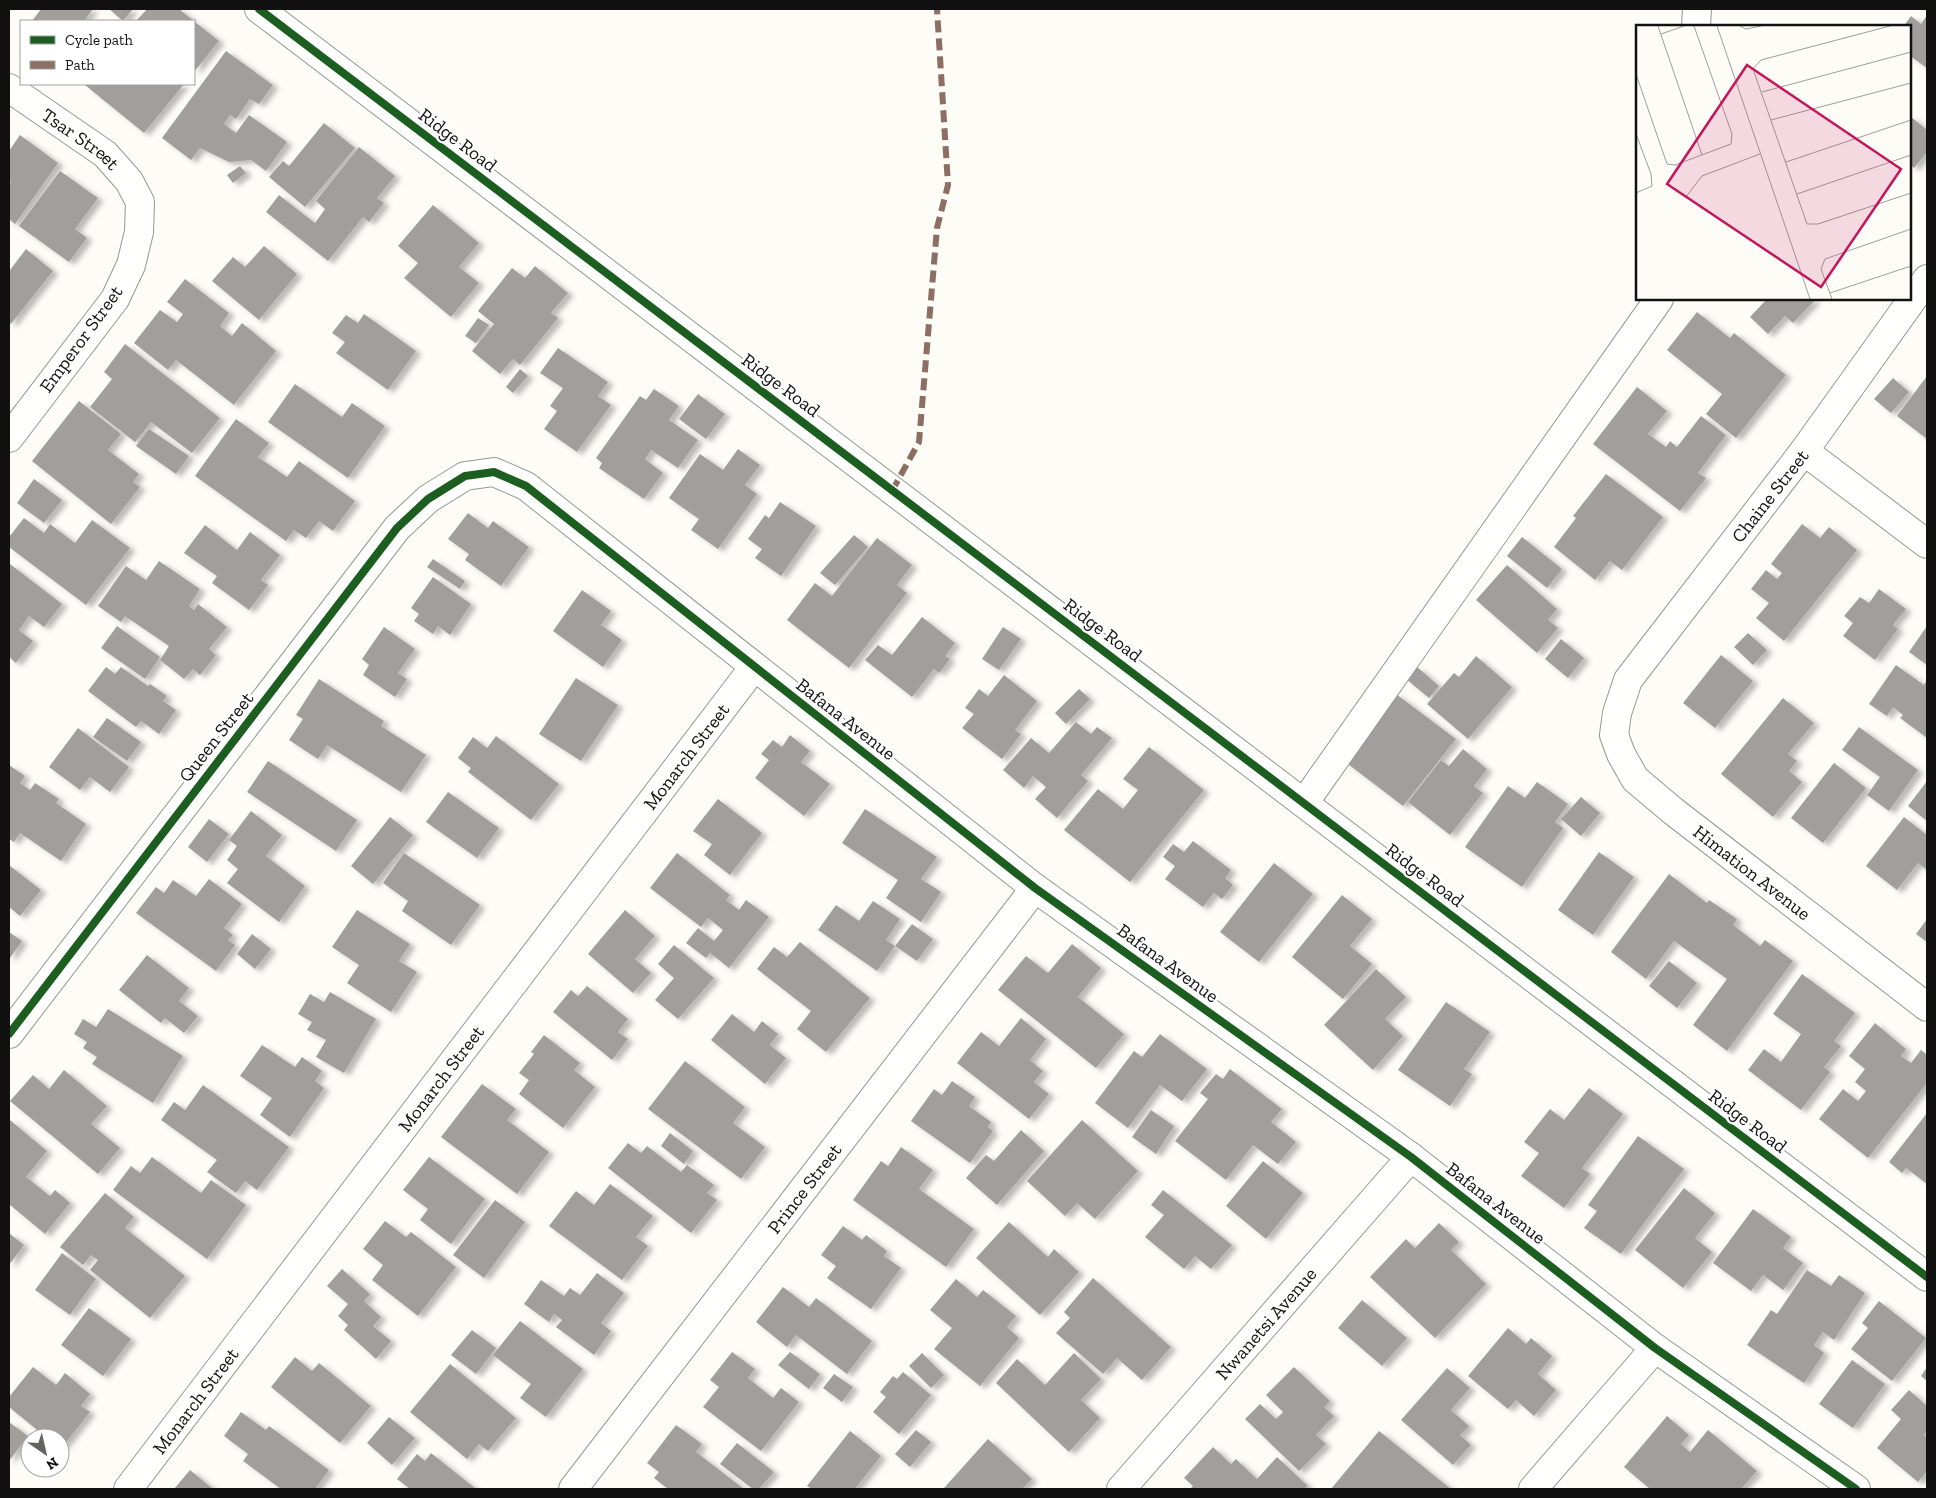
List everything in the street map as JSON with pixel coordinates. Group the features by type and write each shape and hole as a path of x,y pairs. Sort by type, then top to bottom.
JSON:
{"street":[{"name":"Ridge Road","path":"259,9 1927,1278"},
{"path":"1696,25 1697,9"},
{"name":"Tsar Street","path":"9,88 105,154 129,181 140,202"},
{"name":"Emperor Street","path":"9,438 114,299 130,266 139,232 140,202"},
{"name":"Chaine Street","path":"1617,714 1628,680 1804,451 1927,280"},
{"path":"1304,803 1658,300"},
{"path":"1804,451 1927,544"},
{"name":"Bafana Avenue","path":"465,476 494,472 526,486 1035,888 1411,1157 1655,1348 1856,1489"},
{"name":"Queen Street","path":"9,1034 397,528 428,499 465,476"},
{"name":"Monarch Street","path":"128,1489 754,667"},
{"name":"Himation Avenue","path":"1617,714 1614,734 1621,754 1635,779 1673,811 1927,1007"},
{"name":"Prince Street","path":"573,1489 1035,888"},
{"name":"Nwanetsi Avenue","path":"1121,1489 1411,1157"},
{"path":"1533,1489 1655,1348"}],"building":[{"path":"41,9 93,9 85,20 33,20"},
{"path":"109,9 133,9 122,20"},
{"path":"147,9 179,9 193,20 137,20"},
{"path":"1927,15 1927,68 1911,57 1911,25 1905,25 1911,16 1921,24"},
{"path":"195,22 219,41 195,71"},
{"path":"226,51 273,85 259,104 250,99 236,119 230,115 224,124 236,133 249,115 287,142 266,171 251,160 229,162 200,148 191,160 162,138"},
{"path":"85,85 183,85 144,133"},
{"path":"1911,117 1927,130 1927,152 1914,168 1911,165"},
{"path":"324,123 355,148 305,207 269,177 283,161 289,166"},
{"path":"20,135 58,163 15,224 9,219 9,185 11,182 9,181 9,151"},
{"path":"359,147 395,176 377,198 384,203 369,222 363,217 328,261 266,212 279,195 315,223 325,209 316,201"},
{"path":"240,166 246,173 233,183 227,175"},
{"path":"60,171 98,198 75,229 87,238 69,262 19,226"},
{"path":"433,205 479,243 459,267 479,283 451,317 404,278 418,263 398,246"},
{"path":"264,246 297,274 259,320 212,281 233,257 245,267"},
{"path":"26,249 53,271 11,324 9,322 9,268 10,270"},
{"path":"535,266 568,293 551,313 558,318 520,365 513,359 500,374 472,351 494,324 478,311 512,268 525,278"},
{"path":"185,279 229,313 220,326 232,336 242,323 276,351 234,405 176,360 168,370 134,343 160,310 177,322 183,314 167,302"},
{"path":"1766,300 1815,300 1793,323 1785,316 1768,334 1750,317"},
{"path":"1697,312 1730,338 1734,333 1786,375 1736,438 1706,414 1722,394 1667,350"},
{"path":"364,314 416,351 388,390 336,353 345,342 332,333 346,315 358,323"},
{"path":"478,318 489,325 476,343 465,336"},
{"path":"125,344 220,418 192,453 151,422 135,442 90,407 112,379 104,372"},
{"path":"558,348 608,382 598,396 611,405 577,452 544,429 557,411 550,406 563,388 540,373"},
{"path":"520,369 528,376 513,393 506,387"},
{"path":"1927,376 1927,439 1897,416"},
{"path":"1893,378 1909,392 1891,413 1874,399"},
{"path":"295,384 342,417 352,403 385,426 348,478 268,422"},
{"path":"1637,387 1667,411 1648,434 1666,447 1670,441 1677,447 1701,416 1726,435 1698,473 1706,478 1680,511 1593,444"},
{"path":"654,389 679,406 669,420 698,440 678,468 651,450 645,459 663,473 644,499 599,468 602,463 596,458 640,396 646,400"},
{"path":"698,394 725,414 706,439 679,419"},
{"path":"79,401 121,434 108,450 139,474 133,482 140,487 111,524 32,461"},
{"path":"236,419 269,443 258,457 287,477 299,461 355,501 333,531 319,521 306,538 294,530 286,541 195,476"},
{"path":"149,429 189,456 176,474 136,446"},
{"path":"738,449 760,465 745,485 757,494 718,549 691,530 699,519 669,498 700,454 723,470"},
{"path":"1606,474 1663,517 1622,570 1610,561 1595,580 1554,547 1576,518 1573,516"},
{"path":"34,479 62,500 44,523 17,503"},
{"path":"780,502 816,526 781,576 755,558 762,549 748,539 765,515 769,518"},
{"path":"468,513 488,528 493,521 529,547 501,586 465,560 469,554 448,539"},
{"path":"24,518 44,533 50,524 75,543 92,520 130,548 86,605 9,547 9,537"},
{"path":"1802,524 1820,538 1829,527 1857,550 1784,641 1756,618 1769,603 1751,589 1766,570 1777,579 1782,573 1771,564"},
{"path":"205,525 237,550 250,532 280,555 261,580 268,585 249,610 212,583 217,576 184,553"},
{"path":"854,535 868,547 835,585 820,573"},
{"path":"1522,537 1562,569 1547,588 1507,556"},
{"path":"877,538 912,565 897,585 907,593 849,668 787,620 815,583 832,596"},
{"path":"433,559 465,581 460,589 427,567"},
{"path":"159,561 200,589 189,606 194,610 198,604 227,627 209,649 216,655 200,675 193,669 184,679 160,660 169,646 125,616 121,622 98,606 126,566 146,580"},
{"path":"10,564 62,604 44,627 29,616 19,630 33,641 16,663 9,657"},
{"path":"1507,565 1557,609 1548,620 1558,628 1537,653 1476,600"},
{"path":"433,577 471,604 450,635 438,626 433,634 414,621 419,614 411,608"},
{"path":"1879,589 1906,609 1893,625 1898,629 1875,660 1843,636 1853,623 1844,616 1860,597 1869,603"},
{"path":"582,590 611,611 601,625 622,640 603,667 553,631"},
{"path":"922,617 955,643 945,656 950,659 939,673 934,669 912,697 865,660 878,645 892,655"},
{"path":"117,626 160,657 145,679 101,648"},
{"path":"1927,626 1927,665 1909,652"},
{"path":"384,627 415,649 398,673 407,679 395,697 363,675 369,665 362,659"},
{"path":"1003,627 1021,639 999,670 982,659"},
{"path":"1748,633 1767,650 1753,665 1734,647"},
{"path":"1561,639 1584,658 1568,678 1545,659"},
{"path":"1721,655 1753,681 1715,728 1683,703"},
{"path":"1476,656 1512,687 1468,739 1427,704 1454,673 1459,677"},
{"path":"1896,665 1924,685 1927,680 1927,738 1900,718 1903,715 1893,707 1887,716 1869,704"},
{"path":"106,667 115,674 121,667 148,686 150,684 167,696 163,701 176,710 159,734 141,721 136,727 88,691"},
{"path":"1417,667 1439,686 1429,698 1406,679"},
{"path":"1004,675 1037,701 1015,730 1021,734 1002,759 962,728 974,714 965,708 979,689 988,696"},
{"path":"576,678 618,705 581,761 539,734"},
{"path":"319,679 384,721 381,726 426,755 401,792 327,745 318,759 289,740 303,719 296,715"},
{"path":"1079,689 1090,699 1066,724 1055,713"},
{"path":"1396,694 1456,739 1403,806 1344,761"},
{"path":"1783,698 1814,723 1788,754 1797,761 1789,771 1802,782 1773,817 1721,774"},
{"path":"107,718 141,742 127,761 93,737"},
{"path":"1076,722 1091,734 1097,727 1112,738 1081,775 1088,781 1057,818 1035,799 1046,787 1033,776 1024,788 1003,770 1031,738 1049,753"},
{"path":"1859,727 1918,770 1889,811 1867,795 1880,777 1842,750"},
{"path":"78,728 129,767 110,792 90,777 80,790 49,767"},
{"path":"790,735 810,751 801,762 830,784 804,816 755,778 769,760 761,754 773,740 782,747"},
{"path":"496,736 559,784 531,820 468,772 471,768 458,758 473,737 487,748"},
{"path":"1149,747 1204,790 1130,882 1064,830 1098,789 1123,809 1138,790 1123,779"},
{"path":"1463,749 1487,769 1474,786 1483,793 1450,835 1408,802 1441,760 1449,766"},
{"path":"268,761 357,820 336,851 247,792"},
{"path":"1834,763 1866,788 1823,843 1791,818"},
{"path":"9,765 25,776 20,783 30,790 35,783 59,799 56,803 86,824 61,861 20,833 14,842 9,839"},
{"path":"1927,781 1927,821 1908,806"},
{"path":"1537,782 1568,804 1555,822 1563,828 1522,887 1465,847 1508,786 1525,798"},
{"path":"448,792 499,828 477,858 426,822"},
{"path":"1581,797 1600,813 1581,836 1561,819"},
{"path":"718,799 762,833 730,875 704,855 712,844 693,831"},
{"path":"865,809 937,857 921,879 941,892 921,922 886,898 898,880 842,843"},
{"path":"251,811 282,835 266,856 305,886 279,922 227,883 238,869 227,860 237,846 229,840"},
{"path":"390,817 413,835 373,884 351,866"},
{"path":"1904,817 1927,835 1927,870 1918,863 1897,890 1866,866"},
{"path":"209,819 229,834 207,862 188,847"},
{"path":"1193,841 1231,870 1225,878 1233,885 1222,899 1214,893 1203,907 1165,879 1175,866 1163,857 1173,844 1184,852"},
{"path":"1599,852 1634,877 1593,935 1558,910"},
{"path":"404,853 480,905 451,945 402,911 408,901 383,883"},
{"path":"677,853 730,895 726,900 739,910 746,900 769,917 729,968 710,953 706,958 686,943 698,928 714,941 723,930 708,918 701,927 650,888"},
{"path":"1274,863 1313,894 1259,962 1220,932"},
{"path":"9,865 41,890 20,916 9,907"},
{"path":"1669,874 1707,903 1709,900 1737,919 1733,925 1760,946 1765,940 1793,961 1727,1051 1693,1025 1727,979 1674,941 1646,979 1611,952"},
{"path":"209,879 242,904 224,928 233,935 228,940 235,945 216,971 136,913 156,887 164,893 173,880 196,896"},
{"path":"1342,895 1372,919 1350,946 1372,964 1343,999 1292,957"},
{"path":"873,901 900,919 886,940 895,946 877,971 818,930 836,905 859,921"},
{"path":"357,910 410,944 399,961 417,972 391,1012 347,983 359,965 332,947"},
{"path":"625,910 655,936 635,959 651,973 633,993 588,954"},
{"path":"1927,919 1927,942 1916,934"},
{"path":"912,924 933,939 917,961 895,946"},
{"path":"9,932 22,941 10,958 9,957"},
{"path":"252,934 271,949 255,969 237,954"},
{"path":"800,942 870,998 826,1052 797,1029 811,1011 757,969 774,947 787,957"},
{"path":"1072,944 1101,968 1078,997 1124,1034 1096,1068 998,990 1026,956 1048,973"},
{"path":"674,945 714,978 678,1019 655,1000 674,978 658,964"},
{"path":"147,955 189,988 179,1001 198,1016 184,1033 165,1018 161,1023 119,990"},
{"path":"1669,961 1697,983 1677,1008 1649,986"},
{"path":"1376,969 1406,997 1385,1019 1403,1036 1373,1070 1324,1025"},
{"path":"1802,974 1855,1013 1834,1041 1841,1046 1824,1067 1830,1072 1801,1110 1748,1070 1764,1049 1781,1062 1801,1034 1773,1014"},
{"path":"587,986 628,1019 618,1032 628,1039 612,1060 553,1012 571,990 578,996"},
{"path":"330,992 376,1019 344,1073 316,1057 326,1040 307,1030 312,1022 298,1014 310,994 324,1002"},
{"path":"1446,1002 1490,1032 1464,1069 1472,1074 1450,1106 1398,1070"},
{"path":"108,1009 183,1056 153,1103 92,1064 97,1057 83,1048 87,1042 74,1034 83,1019 96,1027"},
{"path":"732,1014 754,1032 762,1021 778,1034 770,1045 786,1058 765,1084 711,1040"},
{"path":"1021,1018 1046,1039 1030,1060 1043,1071 1034,1082 1049,1094 1029,1119 957,1063 981,1032 999,1046"},
{"path":"1875,1023 1906,1049 1901,1056 1911,1063 1921,1050 1927,1055 1927,1083 1868,1158 1819,1119 1843,1089 1858,1101 1866,1091 1855,1082 1865,1069 1849,1056"},
{"path":"1160,1034 1207,1069 1182,1101 1160,1085 1128,1128 1095,1103 1134,1051 1142,1057"},
{"path":"544,1035 580,1063 574,1070 595,1087 563,1128 519,1094 529,1080 519,1073 534,1054 531,1052"},
{"path":"262,1045 295,1067 302,1057 322,1071 315,1081 324,1088 290,1137 260,1115 272,1098 240,1076"},
{"path":"685,1061 745,1107 733,1123 765,1147 741,1179 648,1109"},
{"path":"1230,1069 1282,1109 1271,1122 1296,1142 1278,1164 1253,1145 1226,1180 1175,1141 1208,1099 1200,1093 1216,1074 1223,1079"},
{"path":"64,1070 107,1106 91,1124 120,1148 98,1174 10,1101 33,1075 49,1089"},
{"path":"952,1081 975,1097 969,1106 991,1122 988,1127 993,1131 970,1163 911,1121 934,1089 942,1095"},
{"path":"482,1084 516,1109 507,1120 549,1152 517,1194 441,1137"},
{"path":"203,1085 289,1147 257,1190 245,1181 236,1193 207,1172 217,1160 161,1120 174,1102 185,1110"},
{"path":"1589,1088 1623,1114 1582,1168 1590,1174 1564,1208 1521,1176 1539,1153 1524,1142 1550,1109 1564,1120"},
{"path":"1151,1110 1174,1126 1156,1154 1132,1137"},
{"path":"1927,1113 1927,1184 1906,1168 1902,1173 1889,1162"},
{"path":"10,1120 47,1151 26,1177 50,1196 55,1190 70,1203 45,1234 9,1204"},
{"path":"1082,1120 1138,1171 1095,1219 1077,1203 1065,1216 1027,1181"},
{"path":"1021,1130 1044,1151 997,1205 966,1178 986,1155 994,1161"},
{"path":"670,1133 693,1151 684,1164 661,1146"},
{"path":"1638,1136 1684,1169 1621,1254 1584,1228 1597,1211 1588,1205"},
{"path":"628,1143 641,1153 647,1146 681,1172 687,1165 714,1185 707,1193 717,1200 691,1233 608,1168"},
{"path":"901,1147 933,1170 919,1189 974,1229 946,1267 853,1200 881,1161 888,1166"},
{"path":"152,1157 201,1193 211,1180 246,1205 207,1259 113,1190 131,1166 140,1173"},
{"path":"429,1157 485,1199 451,1244 420,1220 428,1209 403,1190"},
{"path":"1263,1161 1303,1193 1266,1239 1226,1206"},
{"path":"610,1184 653,1216 636,1237 648,1246 622,1280 549,1226 576,1191 594,1205"},
{"path":"1684,1188 1715,1213 1695,1238 1712,1252 1683,1288 1635,1250"},
{"path":"1163,1190 1232,1245 1211,1269 1195,1256 1184,1269 1145,1237 1164,1215 1151,1205"},
{"path":"105,1193 134,1217 125,1228 185,1276 150,1318 90,1270 98,1260 91,1255 83,1265 60,1247"},
{"path":"495,1200 525,1222 484,1278 453,1255"},
{"path":"1753,1209 1791,1237 1783,1248 1803,1263 1783,1290 1763,1275 1751,1291 1713,1263"},
{"path":"385,1221 406,1237 411,1232 456,1267 418,1316 372,1280 383,1265 363,1249"},
{"path":"1009,1222 1048,1257 1054,1249 1079,1272 1040,1315 976,1258"},
{"path":"1439,1223 1459,1242 1451,1250 1486,1284 1435,1338 1370,1277 1406,1239 1415,1248"},
{"path":"843,1226 862,1240 866,1235 887,1251 884,1256 901,1268 871,1309 827,1278 836,1266 821,1255"},
{"path":"9,1233 24,1245 9,1265"},
{"path":"62,1253 96,1279 70,1315 35,1290"},
{"path":"342,1269 370,1294 364,1301 381,1317 373,1326 391,1341 376,1359 344,1330 348,1325 338,1316 348,1304 327,1286"},
{"path":"1807,1270 1831,1286 1839,1275 1865,1293 1834,1340 1823,1332 1814,1345 1824,1353 1804,1383 1747,1345 1771,1310 1777,1314"},
{"path":"597,1273 624,1293 601,1323 611,1331 594,1355 556,1327 562,1320 554,1314 549,1322 524,1304 541,1280 564,1296 570,1288 580,1295"},
{"path":"1093,1278 1171,1347 1142,1380 1117,1358 1103,1374 1056,1333 1070,1318 1064,1312"},
{"path":"956,1279 977,1297 983,1290 1016,1316 1007,1327 1019,1338 980,1386 934,1349 952,1328 930,1310"},
{"path":"783,1287 809,1307 816,1298 872,1341 847,1374 796,1335 787,1347 756,1322"},
{"path":"1362,1300 1407,1338 1382,1366 1338,1328"},
{"path":"1879,1301 1926,1338 1892,1381 1851,1349 1868,1328 1862,1323"},
{"path":"89,1308 131,1339 103,1376 61,1345"},
{"path":"520,1321 583,1369 546,1417 520,1398 531,1384 493,1355"},
{"path":"1508,1328 1526,1344 1531,1338 1552,1356 1538,1374 1556,1390 1534,1416 1516,1400 1508,1409 1468,1376"},
{"path":"472,1330 496,1348 476,1374 451,1355"},
{"path":"732,1352 755,1369 748,1378 773,1398 781,1388 799,1402 761,1451 703,1407 719,1387 710,1380"},
{"path":"790,1352 820,1374 809,1389 778,1365"},
{"path":"922,1353 944,1375 931,1388 909,1366"},
{"path":"1074,1353 1101,1379 1081,1400 1100,1418 1069,1452 996,1383 1017,1359 1045,1385"},
{"path":"295,1357 312,1371 319,1363 371,1406 340,1443 271,1387"},
{"path":"1852,1360 1885,1384 1853,1428 1819,1404"},
{"path":"450,1364 516,1418 488,1451 479,1444 467,1459 410,1412"},
{"path":"33,1367 56,1385 65,1373 90,1394 81,1406 90,1412 70,1437 70,1428 35,1428 9,1407 9,1397"},
{"path":"1294,1367 1330,1401 1324,1407 1334,1416 1316,1435 1326,1444 1299,1471 1245,1419 1260,1404 1276,1419 1283,1412 1266,1395"},
{"path":"1927,1367 1927,1381 1921,1376"},
{"path":"1447,1368 1470,1388 1451,1410 1469,1426 1460,1435 1471,1445 1453,1465 1401,1420"},
{"path":"903,1372 931,1395 899,1434 873,1412 886,1397 880,1392 893,1376 897,1379"},
{"path":"834,1374 853,1387 842,1402 823,1388"},
{"path":"1909,1390 1927,1406 1927,1431 1924,1435 1927,1438 1927,1471 1918,1482 1877,1448 1901,1419 1891,1410"},
{"path":"241,1412 266,1430 269,1426 329,1470 315,1489 281,1489 243,1461 248,1454 224,1436"},
{"path":"1667,1416 1689,1435 1681,1444 1690,1452 1708,1430 1757,1471 1741,1489 1650,1489 1624,1467"},
{"path":"389,1417 415,1438 392,1465 367,1443"},
{"path":"9,1422 20,1430 20,1447 9,1461"},
{"path":"676,1425 702,1444 696,1452 744,1489 668,1489 654,1478 659,1472 647,1463"},
{"path":"916,1430 931,1442 910,1467 895,1454"},
{"path":"850,1431 881,1456 855,1489 812,1489 807,1486"},
{"path":"1379,1431 1451,1489 1331,1489"},
{"path":"988,1439 1032,1479 1022,1489 945,1489 944,1488"},
{"path":"737,1443 774,1472 759,1489 753,1489 720,1464"},
{"path":"1213,1447 1231,1464 1236,1459 1257,1479 1277,1457 1308,1486 1304,1489 1190,1489 1193,1486 1184,1478"},
{"path":"431,1453 476,1489 410,1489 397,1479 417,1454 425,1461"},
{"path":"190,1470 213,1489 174,1489"}],"marked path":[{"path":"892,491 919,442 937,228 948,185 937,9"}],"cycle path":[{"path":"259,9 1927,1277"},
{"path":"9,1034 397,528 428,499 465,476 494,472 526,486 1035,888 1411,1157 1655,1348 1856,1489"}]}
